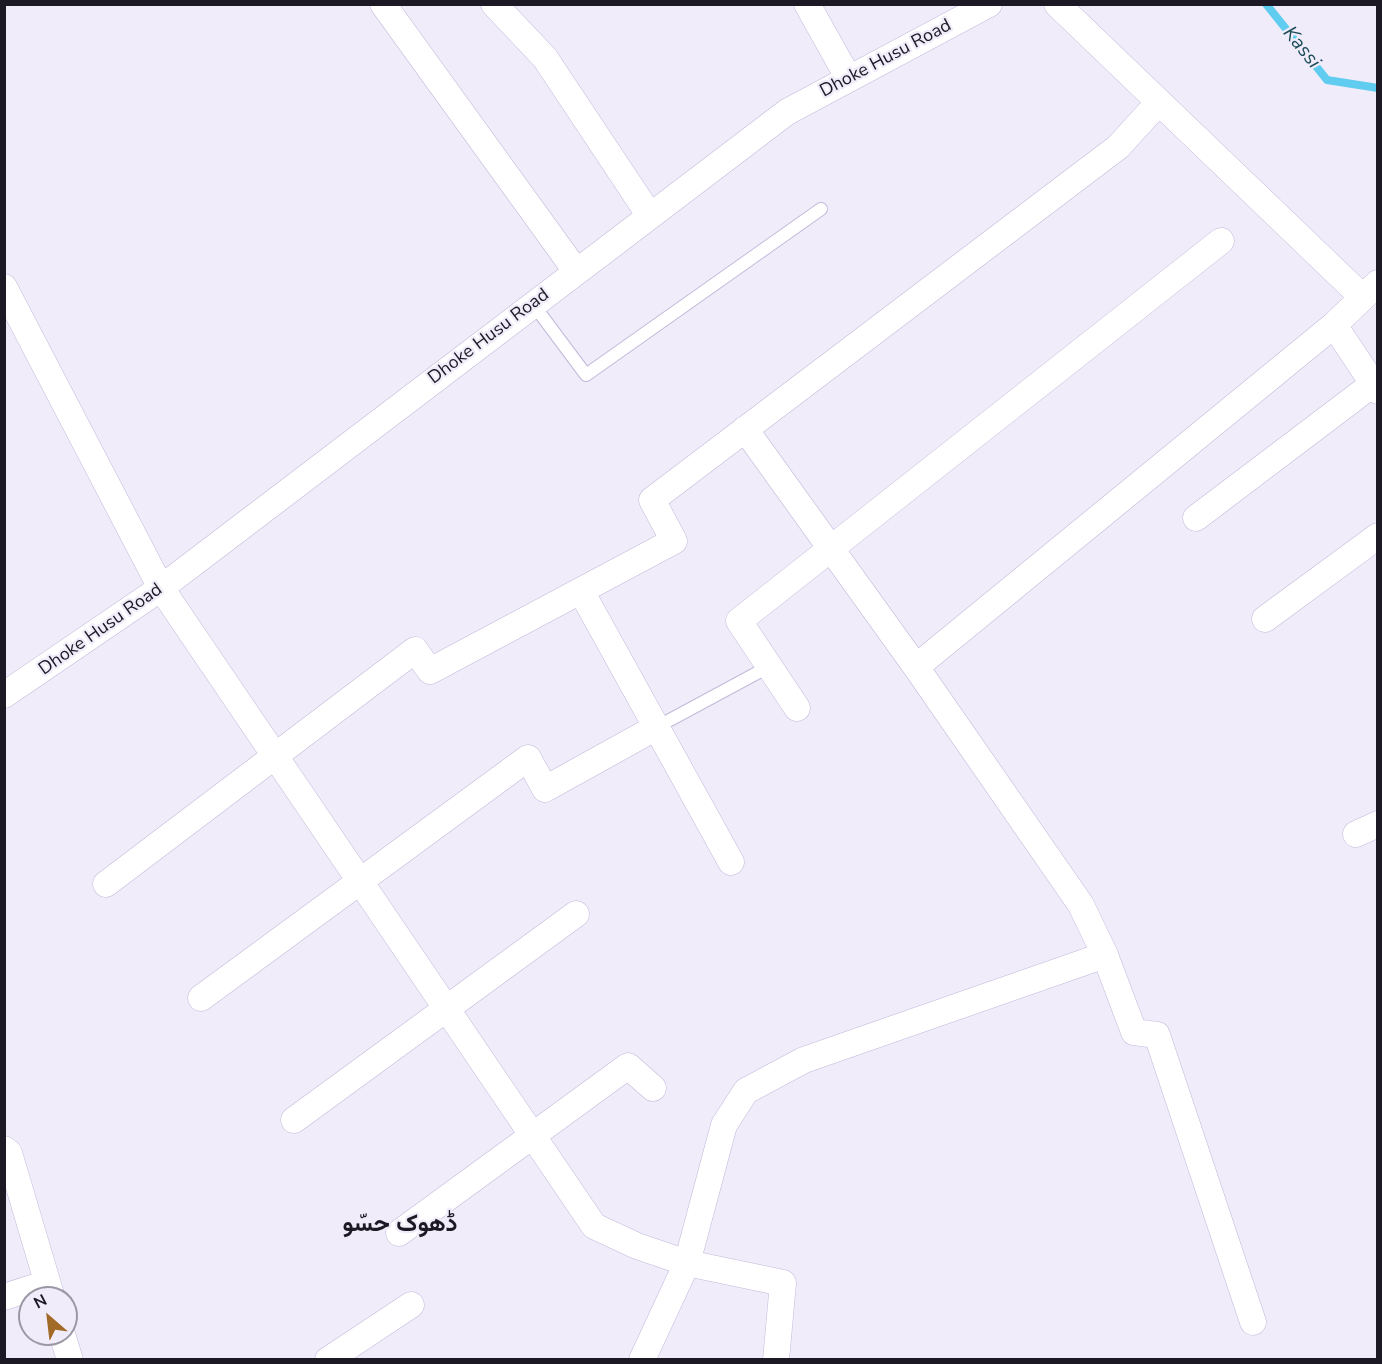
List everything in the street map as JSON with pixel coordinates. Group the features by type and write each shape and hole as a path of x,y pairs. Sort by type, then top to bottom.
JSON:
{"street":[{"path":"383,4 576,271"},
{"path":"494,4 545,58 650,216"},
{"path":"807,4 849,79"},
{"name":"Dhoke Husu Road","path":"4,695 161,588 787,112 989,4"},
{"path":"916,667 1334,325 1366,286 1159,102 1057,4"},
{"path":"106,884 415,650 430,671 674,541 652,500 1118,147 1159,102"},
{"path":"797,708 739,621 1221,241"},
{"path":"4,287 161,588 594,1226 637,1246 687,1263 783,1283 776,1359"},
{"path":"1196,519 1375,388 1334,325"},
{"path":"746,429 916,667 1081,905 1105,955 1134,1032 1157,1035 1253,1322"},
{"path":"1265,619 1377,536"},
{"path":"581,591 731,862"},
{"path":"201,998 528,758 545,789 655,728"},
{"path":"294,1120 446,1006 576,914"},
{"path":"642,1359 687,1263 724,1125 746,1091 804,1060 1105,955"},
{"path":"399,1233 628,1066 653,1088"},
{"path":"4,1149 9,1153 48,1286"},
{"path":"327,1359 411,1305"}],"lane":[{"path":"533,304 586,375 821,209"},
{"path":"655,728 770,666"}],"waterway":[{"name":"Kassi","path":"1266,4 1327,80 1378,88"}],"district":[{"name":"ڈھوک حسّو","path":"400,1225"}]}
